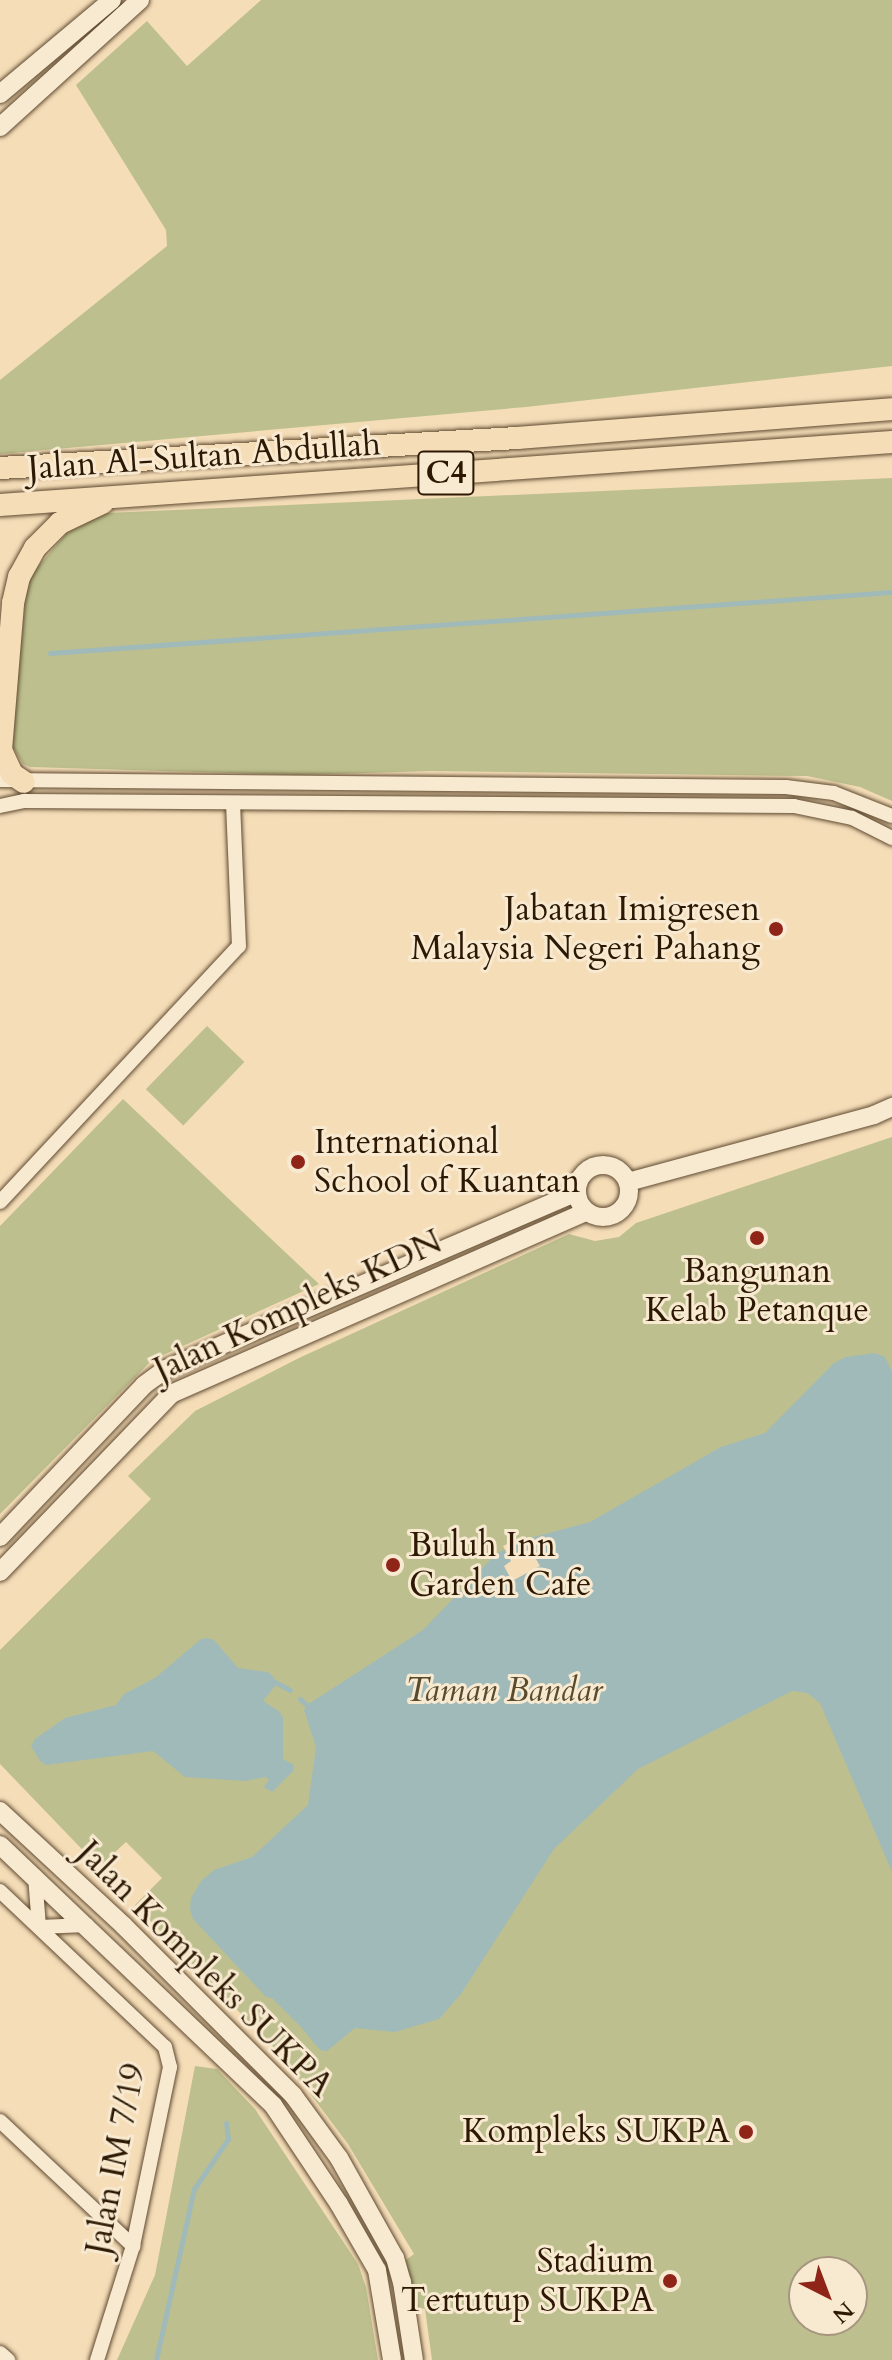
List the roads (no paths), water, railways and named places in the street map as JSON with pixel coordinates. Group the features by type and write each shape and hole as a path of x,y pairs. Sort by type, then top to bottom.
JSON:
{"main road":[{"name":"Jalan Al-Sultan Abdullah","path":"0,468 532,437 892,409"},
{"name":"Jalan Al-Sultan Abdullah","path":"0,505 892,442"},
{"path":"0,762 13,603 19,577 35,548 60,523 86,509 130,495"},
{"path":"0,748 12,774 24,782"}],"street":[{"path":"0,94 112,0"},
{"path":"0,127 140,0"},
{"path":"0,780 257,785 806,788 856,800 892,816"},
{"path":"257,785 257,803"},
{"path":"589,785 589,806"},
{"path":"0,806 24,801 794,806 852,818 892,838"},
{"path":"0,1202 239,946 233,803"},
{"path":"628,1182 874,1115 892,1107"},
{"path":"599,1165 613,1167 628,1182 629,1197 621,1210 601,1217 587,1211 577,1192 581,1178 599,1165"},
{"name":"Jalan Kompleks KDN","path":"0,1537 157,1374 577,1192"},
{"name":"Jalan Kompleks KDN","path":"0,1572 171,1394 587,1211"},
{"path":"157,1374 171,1394"},
{"name":"Jalan Kompleks SUKPA","path":"0,1811 124,1926 293,2095 339,2158 395,2258 402,2282 414,2360"},
{"name":"Jalan Kompleks SUKPA","path":"0,1845 88,1925 273,2105 339,2204 377,2270 392,2360"},
{"path":"35,1876 39,1927 88,1925"},
{"name":"Jalan IM 7/19","path":"0,1891 165,2047 170,2067 133,2246 97,2360"},
{"path":"0,2121 133,2246"},
{"path":"0,2353 8,2360"}],"water":[{"path":"875,1353 885,1357 892,1372 892,1872 820,1703 807,1693 792,1691 638,1769 554,1849 461,1994 439,2019 395,2032 355,2028 327,2051 320,2050 193,1919 190,1909 191,1898 201,1881 214,1870 252,1857 308,1805 316,1747 304,1710 307,1705 423,1630 496,1554 523,1540 590,1522 721,1447 765,1433 834,1363 846,1357"},
{"path":"201,1639 214,1640 238,1668 268,1672 274,1677 276,1685 263,1701 280,1712 283,1718 283,1759 294,1765 293,1771 272,1792 264,1787 269,1780 266,1777 245,1781 185,1777 153,1751 46,1765 40,1761 31,1746 35,1739 65,1718 116,1705 124,1694 155,1678"}],"waterway":[{"path":"50,653 892,592"},
{"path":"275,1682 290,1690"},
{"path":"300,1699 307,1705"},
{"path":"156,2360 194,2189 228,2139 226,2123"}],"place":[{"name":"Jabatan Imigresen Malaysia Negeri Pahang","path":"776,929"},
{"name":"International School of Kuantan","path":"298,1162"},
{"name":"Bangunan Kelab Petanque","path":"757,1238"},
{"name":"Buluh Inn Garden Cafe","path":"393,1565"},
{"name":"Kompleks SUKPA","path":"746,2132"},
{"name":"Stadium Tertutup SUKPA","path":"670,2281"}],"park label":[{"name":"Taman Bandar","path":"504,1691"}]}
